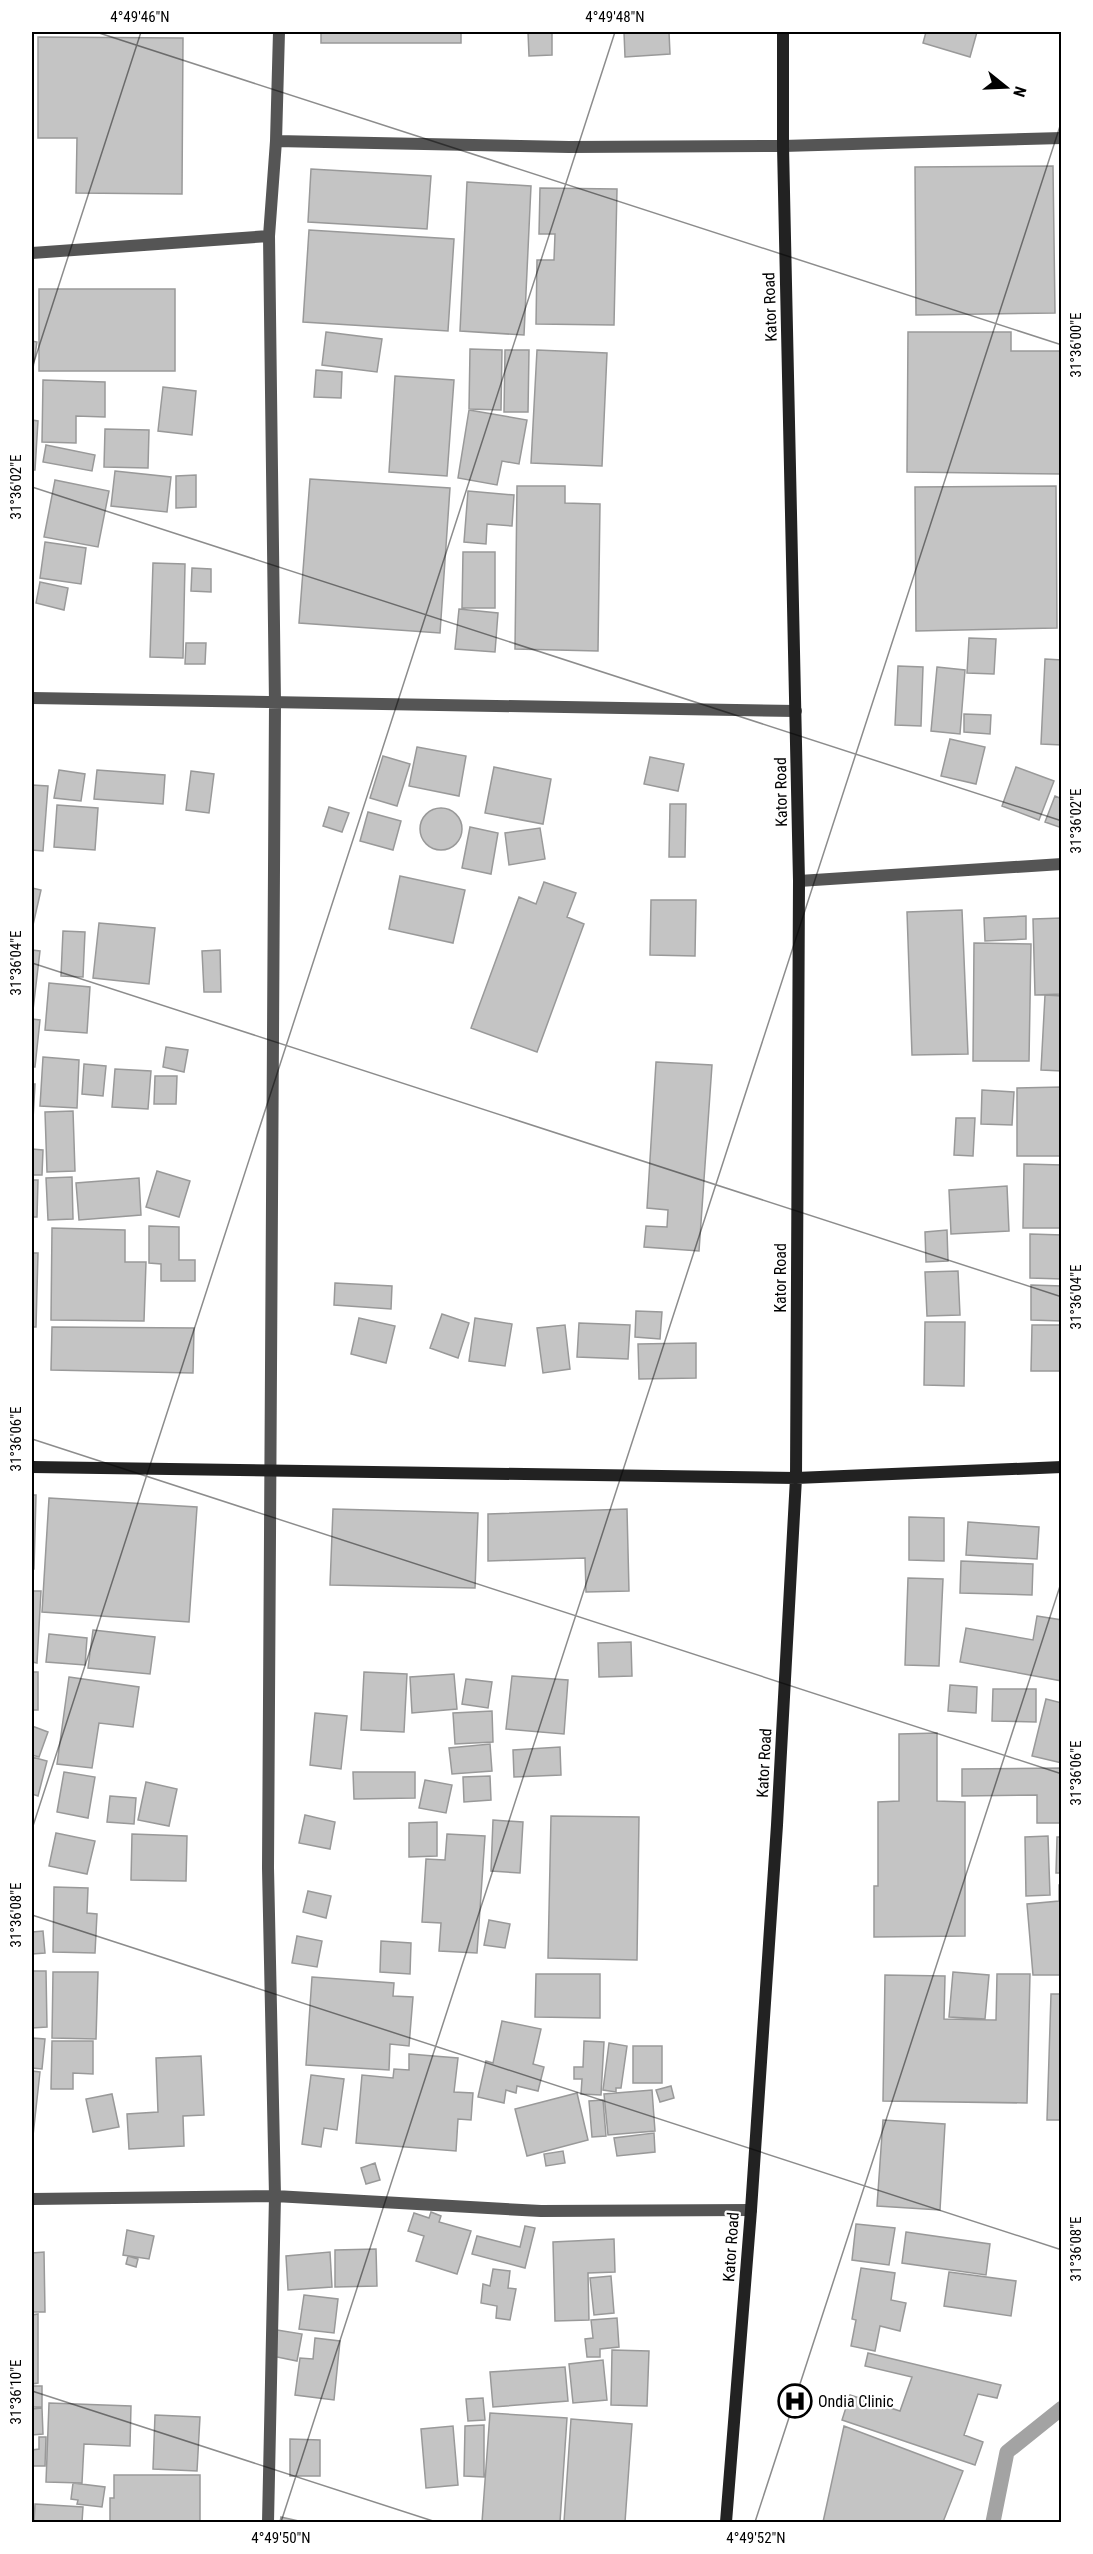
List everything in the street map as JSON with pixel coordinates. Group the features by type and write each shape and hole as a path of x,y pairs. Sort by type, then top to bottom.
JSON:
{"main road":[{"name":"Kator Road","path":"726,2523 751,2210 777,1824 796,1478 799,880 783,146 783,32"},
{"path":"32,1467 796,1478 1062,1467"}],"street":[{"path":"268,2523 275,2196 268,1868 275,703 269,236 276,141 279,32"},
{"path":"276,141 569,147 783,146 1062,138"},
{"path":"32,253 269,236"},
{"path":"32,698 796,711"},
{"path":"799,880 1062,864"},
{"path":"32,2199 275,2196 541,2211 751,2210"}],"building":[{"path":"321,32 461,32 461,43 321,43"},
{"path":"528,32 552,32 552,55 529,56"},
{"path":"624,32 669,32 670,54 625,57"},
{"path":"926,32 977,32 970,57 923,43"},
{"path":"38,37 183,38 182,194 76,193 77,138 38,138"},
{"path":"1053,166 1055,313 916,315 915,167"},
{"path":"311,169 431,176 427,229 308,222"},
{"path":"467,182 531,186 524,335 460,331"},
{"path":"540,188 617,189 614,325 536,324 537,260 554,260 555,234 539,234"},
{"path":"309,230 454,239 448,331 303,322"},
{"path":"39,289 175,289 175,371 39,371"},
{"path":"326,332 382,339 377,372 322,365"},
{"path":"908,332 1011,332 1011,351 1062,351 1062,474 907,472"},
{"path":"32,341 37,342 32,375"},
{"path":"470,349 502,350 501,410 469,409"},
{"path":"505,350 529,350 528,412 504,412"},
{"path":"537,350 607,353 602,466 531,463"},
{"path":"316,370 342,372 341,398 314,397"},
{"path":"395,376 454,380 447,476 389,472"},
{"path":"43,380 105,382 105,417 76,416 76,443 42,442"},
{"path":"163,387 196,391 192,435 158,431"},
{"path":"469,410 527,420 519,464 502,461 497,485 458,478"},
{"path":"32,420 38,421 35,470 32,470"},
{"path":"105,429 149,430 148,468 104,467"},
{"path":"46,445 95,455 92,471 43,462"},
{"path":"115,471 171,477 167,512 111,506"},
{"path":"196,475 196,507 176,508 176,476"},
{"path":"310,479 450,488 440,633 299,623"},
{"path":"55,480 109,491 98,547 44,537"},
{"path":"517,486 565,486 565,503 600,504 598,651 515,649"},
{"path":"1056,486 1057,628 916,631 915,487"},
{"path":"468,491 514,495 512,526 487,524 486,544 464,542"},
{"path":"45,542 86,548 81,584 40,578"},
{"path":"463,552 495,552 495,608 462,608"},
{"path":"153,563 185,564 183,658 150,657"},
{"path":"192,568 211,569 211,592 191,591"},
{"path":"40,582 68,588 64,610 36,603"},
{"path":"459,609 498,613 495,652 455,649"},
{"path":"969,638 996,639 994,674 967,673"},
{"path":"186,643 206,643 205,664 185,664"},
{"path":"1045,659 1062,660 1062,745 1041,744"},
{"path":"898,666 923,667 921,726 895,725"},
{"path":"937,667 965,670 960,734 931,731"},
{"path":"964,714 991,715 990,734 964,732"},
{"path":"950,739 985,747 976,784 941,776"},
{"path":"417,747 466,756 459,796 409,786"},
{"path":"383,756 410,764 397,806 370,798"},
{"path":"650,757 684,764 678,791 644,784"},
{"path":"494,767 551,779 543,824 485,813"},
{"path":"1016,767 1054,781 1039,820 1002,806"},
{"path":"59,770 85,774 81,801 54,798"},
{"path":"97,770 165,775 163,804 94,799"},
{"path":"191,771 214,774 209,813 186,810"},
{"path":"32,785 48,786 43,851 32,850"},
{"path":"1055,796 1062,799 1062,828 1045,822"},
{"path":"670,804 686,804 685,857 669,857"},
{"path":"57,805 98,808 95,850 54,847"},
{"path":"329,807 349,813 342,832 323,826"},
{"path":"441,808 456,814 462,829 456,844 441,850 426,844 420,829 426,814"},
{"path":"368,812 401,821 393,850 360,841"},
{"path":"470,827 498,833 491,874 462,868"},
{"path":"540,828 545,859 509,865 505,833"},
{"path":"400,876 465,890 453,943 389,929"},
{"path":"544,882 576,893 567,917 584,924 537,1052 471,1028 519,897 536,904"},
{"path":"32,888 41,890 33,925 32,924"},
{"path":"651,900 696,900 695,956 650,955"},
{"path":"962,910 968,1054 912,1055 907,912"},
{"path":"1026,916 1026,939 985,941 984,918"},
{"path":"1062,918 1062,994 1035,995 1033,919"},
{"path":"99,923 155,928 149,984 93,978"},
{"path":"63,931 85,932 83,977 61,976"},
{"path":"974,943 1031,944 1029,1061 973,1061"},
{"path":"32,950 40,951 33,1010 32,1010"},
{"path":"220,950 221,992 204,992 202,951"},
{"path":"49,983 90,987 87,1033 45,1030"},
{"path":"1045,995 1062,996 1062,1071 1041,1070"},
{"path":"32,1019 40,1020 35,1067 32,1067"},
{"path":"166,1047 188,1050 184,1072 163,1067"},
{"path":"43,1057 79,1060 77,1108 40,1106"},
{"path":"656,1062 712,1065 699,1251 644,1247 646,1226 667,1227 668,1210 647,1208"},
{"path":"84,1064 106,1066 103,1096 82,1094"},
{"path":"115,1069 151,1071 148,1109 112,1107"},
{"path":"155,1076 177,1076 176,1104 154,1104"},
{"path":"32,1084 35,1084 32,1137"},
{"path":"1062,1087 1062,1156 1017,1156 1017,1088"},
{"path":"982,1090 1014,1092 1012,1125 981,1124"},
{"path":"73,1111 75,1171 47,1172 45,1112"},
{"path":"956,1118 975,1118 973,1156 954,1155"},
{"path":"32,1149 43,1150 42,1175 32,1175"},
{"path":"1024,1164 1062,1165 1062,1228 1023,1228"},
{"path":"157,1171 190,1181 179,1217 146,1207"},
{"path":"72,1177 73,1219 48,1220 46,1178"},
{"path":"139,1178 141,1215 79,1220 76,1183"},
{"path":"32,1180 38,1180 37,1217 32,1217"},
{"path":"1007,1186 1009,1231 951,1234 949,1190"},
{"path":"149,1226 179,1227 179,1260 195,1260 195,1281 161,1281 161,1264 149,1263"},
{"path":"52,1228 125,1230 125,1262 146,1262 144,1321 51,1320"},
{"path":"947,1230 948,1261 926,1262 925,1232"},
{"path":"1030,1234 1062,1235 1062,1279 1030,1278"},
{"path":"32,1253 38,1253 36,1327 32,1327"},
{"path":"958,1271 960,1315 927,1316 925,1272"},
{"path":"335,1283 392,1286 391,1309 334,1305"},
{"path":"1031,1285 1062,1286 1062,1321 1031,1320"},
{"path":"636,1311 662,1312 660,1339 635,1337"},
{"path":"442,1314 469,1323 458,1358 430,1348"},
{"path":"359,1318 395,1326 386,1363 351,1354"},
{"path":"475,1318 512,1324 505,1366 469,1361"},
{"path":"925,1322 965,1322 964,1386 924,1385"},
{"path":"579,1323 630,1325 628,1359 577,1357"},
{"path":"565,1325 570,1369 543,1373 537,1328"},
{"path":"1032,1325 1062,1325 1062,1371 1031,1371"},
{"path":"52,1327 194,1328 193,1373 51,1370"},
{"path":"696,1343 696,1378 639,1379 638,1344"},
{"path":"32,1495 36,1495 34,1569 32,1569"},
{"path":"49,1498 197,1507 189,1622 42,1612"},
{"path":"333,1509 478,1513 475,1588 330,1585"},
{"path":"627,1509 629,1591 586,1592 585,1558 488,1561 488,1514"},
{"path":"909,1517 944,1518 944,1561 909,1560"},
{"path":"968,1522 1039,1527 1037,1559 966,1555"},
{"path":"961,1561 1033,1564 1032,1595 960,1593"},
{"path":"908,1578 943,1579 939,1666 905,1665"},
{"path":"32,1591 41,1591 37,1663 32,1662"},
{"path":"1037,1616 1062,1620 1062,1681 960,1662 966,1628 1033,1640"},
{"path":"93,1630 155,1637 150,1674 88,1668"},
{"path":"49,1634 87,1638 85,1665 46,1662"},
{"path":"631,1642 632,1676 599,1677 598,1643"},
{"path":"32,1672 38,1672 38,1710 32,1710"},
{"path":"364,1672 407,1674 404,1732 361,1730"},
{"path":"454,1674 457,1709 412,1713 410,1677"},
{"path":"512,1676 568,1680 564,1734 506,1729"},
{"path":"69,1677 139,1687 133,1727 99,1723 92,1768 57,1764"},
{"path":"466,1679 492,1682 488,1708 462,1704"},
{"path":"950,1685 977,1687 976,1713 948,1711"},
{"path":"993,1689 1036,1689 1036,1722 992,1721"},
{"path":"1046,1699 1062,1703 1062,1763 1032,1756"},
{"path":"492,1711 493,1742 455,1744 453,1713"},
{"path":"315,1713 347,1716 341,1769 310,1765"},
{"path":"32,1726 48,1732 39,1757 32,1755"},
{"path":"937,1733 937,1801 965,1802 965,1936 874,1937 874,1886 878,1886 878,1802 899,1801 899,1734"},
{"path":"490,1744 492,1771 452,1774 449,1748"},
{"path":"560,1747 561,1775 514,1777 513,1750"},
{"path":"32,1757 47,1761 38,1796 32,1794"},
{"path":"1062,1768 1062,1823 1037,1823 1037,1795 962,1796 962,1769"},
{"path":"64,1772 95,1777 88,1818 57,1812"},
{"path":"353,1772 415,1772 415,1798 354,1799"},
{"path":"490,1776 491,1800 464,1802 463,1777"},
{"path":"425,1780 452,1785 446,1813 419,1808"},
{"path":"146,1782 177,1789 169,1826 138,1820"},
{"path":"110,1796 136,1798 134,1824 107,1822"},
{"path":"305,1815 335,1822 330,1849 299,1843"},
{"path":"551,1816 639,1817 637,1960 548,1958"},
{"path":"493,1820 523,1822 520,1873 491,1871"},
{"path":"437,1822 437,1856 409,1857 409,1823"},
{"path":"56,1833 95,1841 87,1874 49,1866"},
{"path":"132,1834 187,1836 186,1881 131,1880"},
{"path":"447,1834 485,1836 477,1953 439,1951 441,1923 422,1922 426,1859 445,1860"},
{"path":"1048,1836 1050,1895 1026,1896 1025,1837"},
{"path":"1057,1837 1062,1837 1062,1873 1056,1873"},
{"path":"1059,1885 1062,1885 1062,1975 1033,1975 1027,1904 1059,1901"},
{"path":"54,1887 88,1888 87,1913 97,1914 95,1953 53,1952"},
{"path":"308,1891 331,1896 326,1918 303,1912"},
{"path":"489,1920 510,1924 505,1948 484,1945"},
{"path":"43,1931 45,1953 32,1954 32,1932"},
{"path":"297,1936 322,1941 317,1967 292,1963"},
{"path":"381,1941 411,1943 410,1974 380,1972"},
{"path":"32,1971 46,1971 47,2027 32,2028"},
{"path":"53,1972 98,1972 96,2039 52,2038"},
{"path":"953,1972 989,1975 985,2019 949,2017"},
{"path":"536,1974 600,1974 600,2018 535,2017"},
{"path":"997,1974 1030,1974 1027,2103 883,2101 885,1975 945,1976 944,2019 996,2020"},
{"path":"312,1977 394,1983 393,1996 413,1997 409,2046 390,2044 389,2070 306,2065"},
{"path":"1051,1994 1062,1994 1062,2120 1047,2120"},
{"path":"502,2021 541,2029 533,2064 544,2067 538,2091 517,2086 516,2093 506,2090 504,2103 478,2097 486,2061 493,2063"},
{"path":"32,2038 45,2039 42,2069 32,2068"},
{"path":"52,2041 93,2041 93,2074 73,2073 73,2089 51,2089"},
{"path":"584,2041 604,2042 601,2095 581,2094 582,2079 574,2079 574,2067 583,2067"},
{"path":"609,2043 627,2046 621,2088 616,2088 616,2092 603,2090"},
{"path":"633,2046 662,2046 662,2083 633,2083"},
{"path":"409,2054 458,2058 454,2092 473,2093 471,2120 458,2119 456,2151 356,2143 362,2075 393,2078 394,2069 409,2070"},
{"path":"201,2056 204,2115 183,2116 184,2146 129,2149 127,2114 158,2112 156,2058"},
{"path":"32,2071 40,2072 32,2145"},
{"path":"311,2075 344,2079 337,2130 324,2128 321,2147 302,2144"},
{"path":"671,2086 674,2098 660,2102 656,2090"},
{"path":"652,2090 655,2131 608,2135 604,2094"},
{"path":"577,2093 588,2140 527,2156 515,2109"},
{"path":"112,2094 119,2127 93,2132 86,2099"},
{"path":"603,2100 606,2136 592,2137 589,2101"},
{"path":"883,2120 945,2124 940,2210 877,2206"},
{"path":"654,2133 655,2152 617,2156 614,2138"},
{"path":"563,2151 565,2163 546,2166 544,2154"},
{"path":"375,2163 380,2180 366,2184 361,2168"},
{"path":"431,2212 441,2216 439,2222 471,2231 457,2274 416,2261 424,2236 408,2231 414,2213 429,2218"},
{"path":"856,2224 895,2228 889,2265 852,2260"},
{"path":"525,2226 535,2228 525,2268 472,2254 477,2236 520,2247"},
{"path":"127,2230 154,2236 149,2259 123,2255"},
{"path":"906,2232 990,2244 986,2275 902,2263"},
{"path":"614,2239 615,2272 588,2273 589,2320 555,2321 553,2242"},
{"path":"376,2249 377,2286 335,2287 335,2250"},
{"path":"44,2252 45,2312 32,2312 32,2253"},
{"path":"330,2252 332,2287 288,2290 286,2256"},
{"path":"128,2256 138,2259 136,2267 126,2264"},
{"path":"861,2268 895,2273 891,2300 906,2303 900,2331 880,2326 875,2351 851,2346 856,2320 852,2319"},
{"path":"493,2269 510,2271 508,2288 516,2289 510,2320 496,2318 497,2306 481,2303 483,2284 490,2286"},
{"path":"949,2272 1016,2281 1011,2316 944,2306"},
{"path":"611,2276 614,2313 594,2315 590,2278"},
{"path":"304,2295 338,2299 334,2333 299,2329"},
{"path":"38,2314 38,2383 32,2384 32,2315"},
{"path":"617,2318 619,2347 600,2349 600,2357 587,2357 585,2339 593,2338 591,2320"},
{"path":"277,2330 302,2334 297,2361 272,2356"},
{"path":"315,2338 340,2341 334,2400 295,2395 300,2358 313,2359"},
{"path":"612,2350 649,2351 647,2406 611,2405"},
{"path":"868,2353 1001,2385 997,2398 978,2394 964,2435 983,2442 975,2465 842,2420 850,2395 900,2411 912,2377 865,2366"},
{"path":"603,2360 607,2400 573,2403 569,2364"},
{"path":"565,2367 568,2401 493,2407 490,2372"},
{"path":"32,2386 42,2386 42,2407 32,2407"},
{"path":"483,2398 485,2420 468,2421 466,2399"},
{"path":"49,2403 131,2406 130,2446 84,2444 82,2483 46,2482"},
{"path":"42,2408 43,2434 32,2435 32,2409"},
{"path":"490,2413 567,2418 560,2522 482,2522"},
{"path":"155,2415 200,2417 197,2471 153,2469"},
{"path":"571,2419 632,2424 625,2522 564,2522"},
{"path":"484,2425 484,2477 464,2476 465,2426"},
{"path":"453,2426 458,2485 426,2488 421,2429"},
{"path":"844,2426 963,2471 943,2522 823,2522"},
{"path":"39,2437 46,2437 45,2466 32,2466 32,2450 39,2449"},
{"path":"290,2439 320,2440 320,2476 290,2476"},
{"path":"114,2475 200,2475 200,2522 110,2522 110,2498 114,2498"},
{"path":"73,2483 105,2487 102,2507 77,2504 78,2500 71,2499"},
{"path":"35,2504 83,2507 82,2522 34,2522"},
{"path":"281,2517 303,2522 280,2522"}],"waterway":[{"path":"993,2522 1007,2452 1062,2408"}],"place":[{"name":"Ondia Clinic","path":"795,2401"}]}
